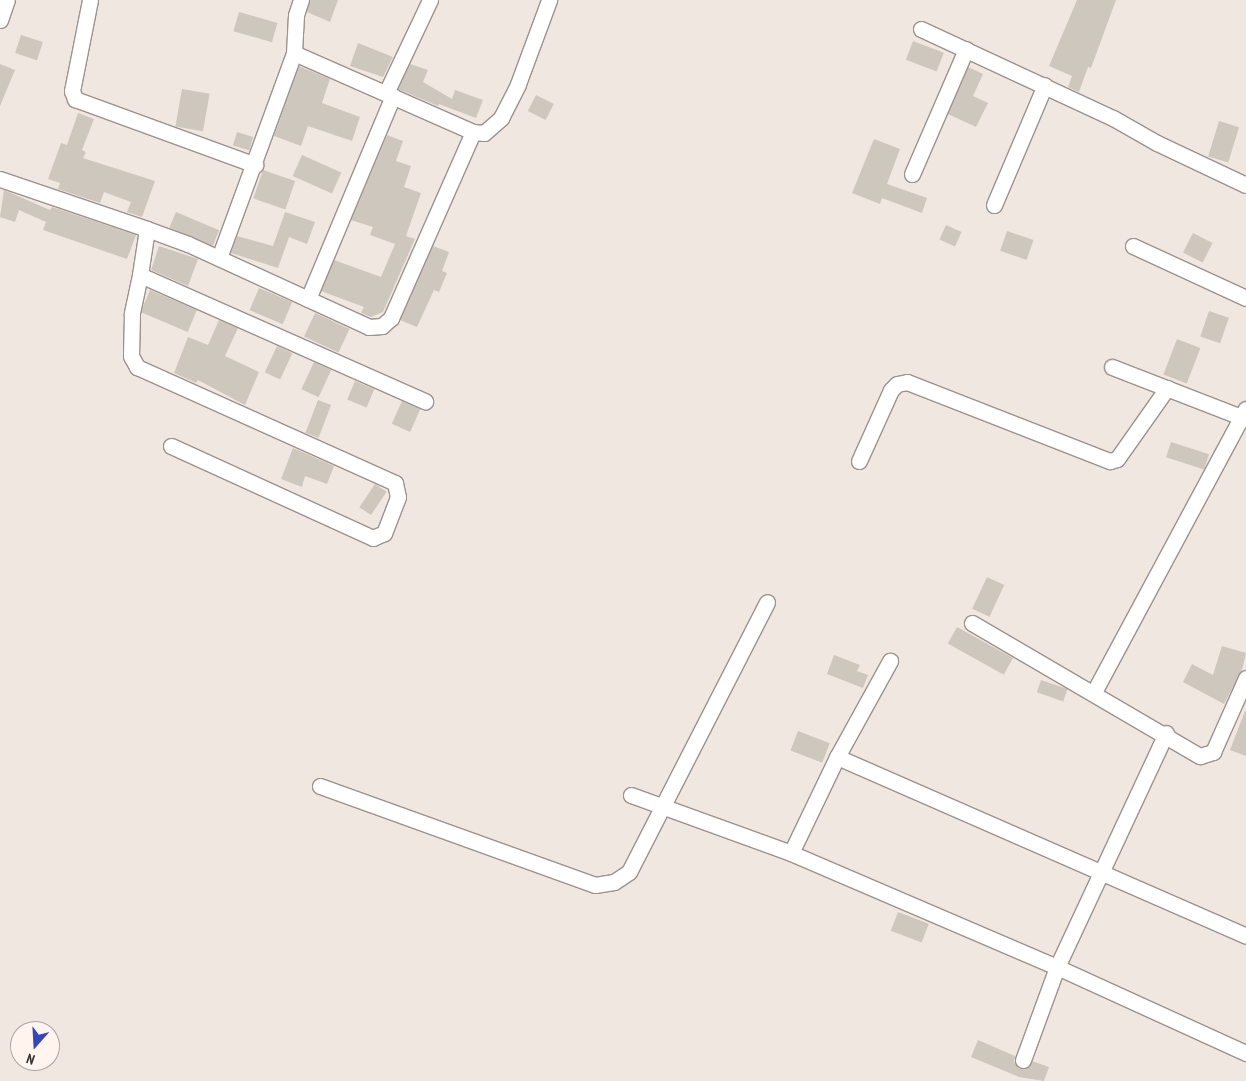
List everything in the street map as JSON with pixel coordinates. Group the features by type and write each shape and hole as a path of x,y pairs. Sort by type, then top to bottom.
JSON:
{"street":[{"path":"0,20 7,0"},
{"path":"90,0 72,91 75,99 255,165"},
{"path":"219,258 255,165 294,53 296,15 301,0"},
{"path":"308,299 389,95 430,0"},
{"path":"294,53 473,132 484,133 500,118 518,84 549,0"},
{"path":"921,29 1045,85 1246,185"},
{"path":"912,174 966,49"},
{"path":"994,205 1045,85"},
{"path":"0,178 147,229 219,258 369,326 382,326 391,318 473,132"},
{"path":"147,229 132,314 132,356 137,367 395,483 398,497 384,533 373,538 171,446"},
{"path":"1133,246 1246,298"},
{"path":"140,275 425,401"},
{"path":"1094,692 1245,415 1112,367"},
{"path":"859,461 891,390 897,384 907,382 1110,461 1117,459 1167,388"},
{"path":"320,786 595,885 614,882 629,872 767,602"},
{"path":"972,623 1166,733 1200,756 1213,752 1246,678"},
{"path":"791,853 838,757 890,661"},
{"path":"1023,1060 1057,967 1166,733"},
{"path":"838,757 1246,936"},
{"path":"631,795 662,808 791,853 1057,967 1246,1053"}],"building":[{"path":"310,0 338,0 330,22 307,12"},
{"path":"1077,0 1116,0 1091,68 1088,67 1079,92 1068,87 1072,76 1049,66"},
{"path":"239,12 277,23 272,42 233,31"},
{"path":"21,35 43,42 37,60 15,53"},
{"path":"913,41 944,53 937,71 906,60"},
{"path":"358,43 393,57 383,77 350,66"},
{"path":"0,64 15,70 0,106"},
{"path":"410,64 428,70 423,82 452,99 455,90 483,100 476,118 439,104 438,106 398,89"},
{"path":"299,66 330,79 322,103 360,117 352,141 308,126 301,146 274,136"},
{"path":"968,67 983,74 973,96 988,103 976,127 948,114"},
{"path":"182,89 210,94 203,131 175,126"},
{"path":"536,95 554,104 546,120 528,111"},
{"path":"78,113 94,119 82,150 86,152 83,158 155,181 142,217 127,212 131,202 104,192 100,203 58,189 60,183 48,179 61,143 67,145"},
{"path":"1219,121 1239,127 1228,163 1208,156"},
{"path":"237,132 253,137 249,150 233,145"},
{"path":"387,135 403,141 396,161 411,166 404,187 421,193 406,236 415,239 383,312 371,317 361,313 364,307 321,291 334,260 381,277 395,244 370,235 373,227 351,220"},
{"path":"874,139 900,149 887,184 927,198 922,213 882,198 880,204 852,193"},
{"path":"302,155 341,172 332,194 293,176"},
{"path":"263,170 295,181 285,209 253,198"},
{"path":"4,190 50,210 52,207 136,235 127,259 43,230 46,222 19,210 15,222 0,217"},
{"path":"176,212 219,230 213,246 169,228"},
{"path":"285,212 315,222 307,244 289,237 278,268 231,253 237,236 273,246"},
{"path":"946,225 962,232 955,247 939,240"},
{"path":"1007,231 1033,240 1027,260 1000,251"},
{"path":"1193,233 1213,243 1203,263 1183,253"},
{"path":"159,246 198,259 188,286 151,270"},
{"path":"433,246 449,252 442,271 447,273 439,292 434,290 417,327 400,320"},
{"path":"259,288 292,302 283,324 250,310"},
{"path":"150,290 197,310 188,332 141,312"},
{"path":"1209,311 1229,318 1220,343 1200,337"},
{"path":"315,313 349,329 338,353 304,337"},
{"path":"219,320 238,328 225,356 259,372 245,405 198,380 196,383 174,373 188,337 208,345"},
{"path":"1177,339 1200,348 1187,383 1163,374"},
{"path":"277,346 292,353 280,379 265,372"},
{"path":"314,362 331,370 319,397 301,389"},
{"path":"355,381 374,389 367,408 347,399"},
{"path":"318,400 331,405 319,438 305,433"},
{"path":"402,401 420,409 410,432 392,424"},
{"path":"1171,442 1209,454 1204,470 1166,457"},
{"path":"293,448 334,466 327,484 305,476 302,487 281,479"},
{"path":"375,484 387,492 371,515 359,507"},
{"path":"987,577 1004,585 989,617 972,609"},
{"path":"957,627 1013,658 1004,675 948,644"},
{"path":"1222,646 1246,653 1242,670 1224,704 1183,682 1192,664 1213,675"},
{"path":"834,655 860,665 857,671 868,675 863,688 827,674"},
{"path":"1041,680 1067,689 1063,701 1037,692"},
{"path":"1246,712 1246,756 1230,750"},
{"path":"798,731 830,743 822,763 790,751"},
{"path":"898,912 929,924 922,942 891,931"},
{"path":"978,1040 1015,1056 1014,1062 1019,1069 1029,1067 1032,1061 1049,1067 1044,1081 1019,1077 971,1057"}]}
